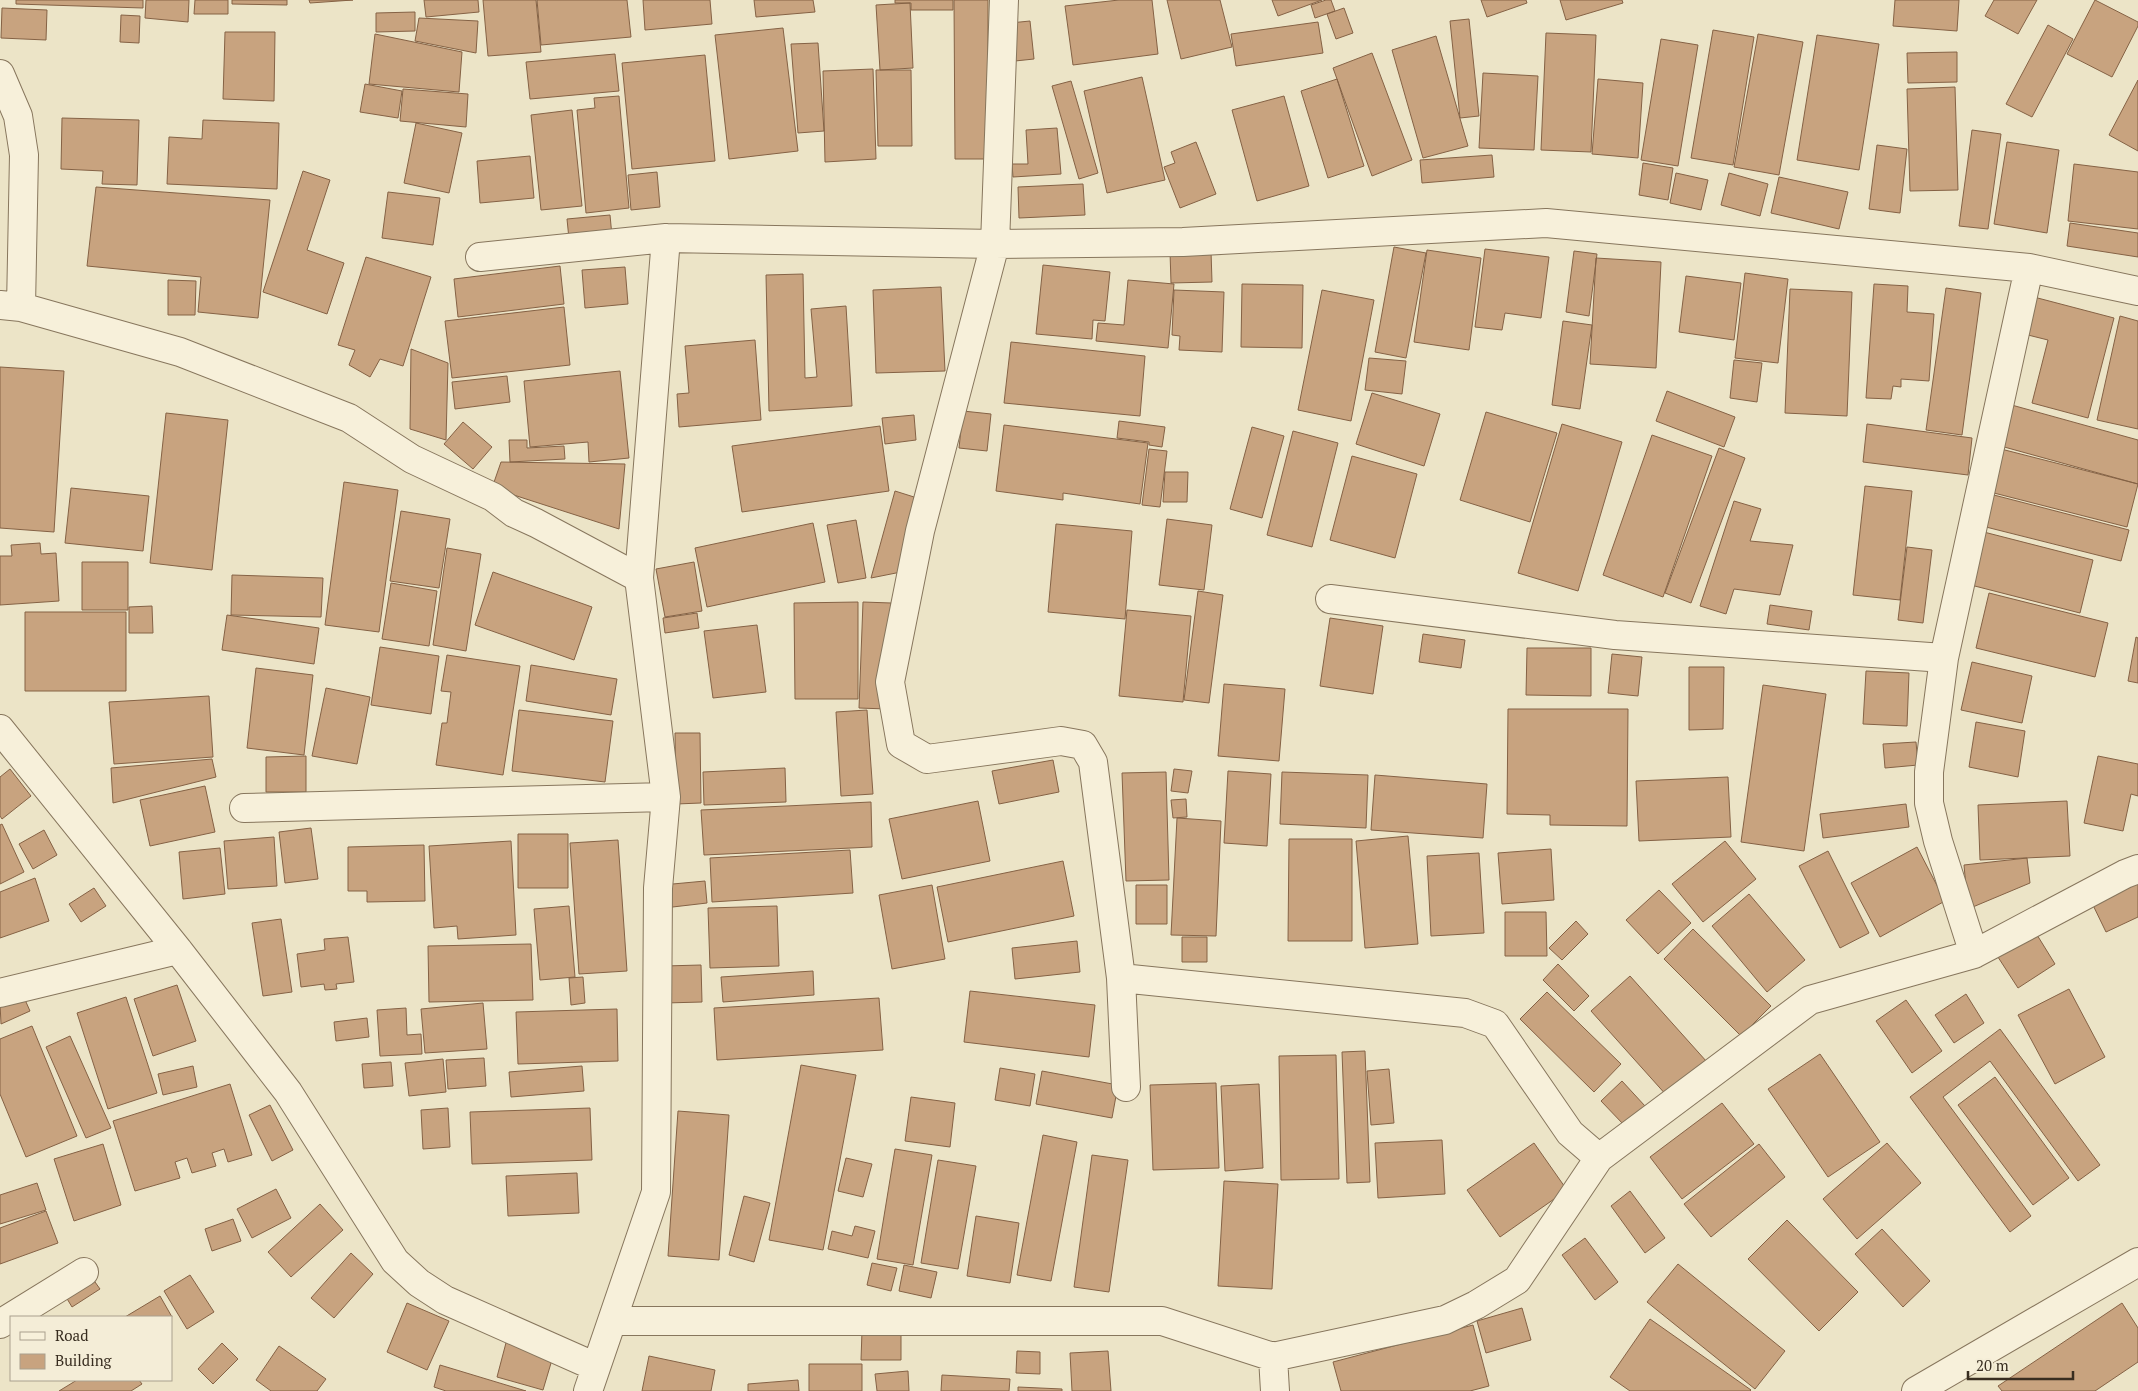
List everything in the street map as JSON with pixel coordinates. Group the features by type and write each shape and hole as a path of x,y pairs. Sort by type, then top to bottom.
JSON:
{"street":[{"path":"1004,0 995,244 920,531 890,682 901,744 927,759 1062,741 1083,745 1093,762 1121,978 1126,1087"},
{"path":"0,74 18,116 24,155 10,306 180,352 349,418 412,459 493,497 514,513 638,578"},
{"path":"480,256 666,238 995,244 1183,242 1546,223 2029,268 2138,291"},
{"path":"0,729 178,950 288,1092 395,1261 419,1283 444,1300 592,1379 656,1192 658,888 666,797 638,578 666,238"},
{"path":"1974,954 1938,841 1929,803 1929,772 1944,658 2029,268"},
{"path":"1330,600 1615,634 1944,658"},
{"path":"244,808 666,797"},
{"path":"612,1321 1162,1321 1273,1357 1445,1320 1476,1305 1517,1280 1599,1158 1810,1000 1974,954 2116,878 2138,869"},
{"path":"0,993 178,950"},
{"path":"1121,978 1465,1013 1480,1018 1495,1024 1570,1133 1599,1158"},
{"path":"1916,1391 2138,1262"},
{"path":"13,1316 84,1272"},
{"path":"1273,1357 1275,1391"}],"building":[{"path":"16,0 143,0 143,8 16,4"},
{"path":"146,0 189,0 188,22 145,18"},
{"path":"195,0 228,0 228,14 194,14"},
{"path":"232,0 287,0 287,5 232,4"},
{"path":"309,0 353,0 310,3"},
{"path":"424,0 478,0 479,12 426,17"},
{"path":"483,0 536,0 541,52 488,56"},
{"path":"537,0 627,0 631,37 541,45"},
{"path":"643,0 710,0 712,24 645,30"},
{"path":"754,0 813,0 815,12 756,17"},
{"path":"895,0 953,0 953,10 911,10 911,3 895,3"},
{"path":"954,0 988,0 988,159 955,159"},
{"path":"1119,0 1152,0 1158,54 1073,65 1065,6"},
{"path":"1167,0 1220,0 1232,47 1181,59"},
{"path":"1272,0 1322,0 1278,16"},
{"path":"1331,0 1335,11 1315,18 1311,5"},
{"path":"1481,0 1526,0 1527,3 1487,17"},
{"path":"1560,0 1622,0 1623,3 1566,20"},
{"path":"1895,0 1959,0 1957,31 1893,26"},
{"path":"1994,0 2037,0 2018,34 1985,16"},
{"path":"2095,0 2138,22 2138,26 2112,77 2067,54"},
{"path":"910,3 913,68 880,70 876,5"},
{"path":"2,8 47,10 46,40 1,38"},
{"path":"1344,8 1353,33 1336,39 1327,14"},
{"path":"415,12 415,31 376,32 376,13"},
{"path":"121,15 140,16 139,43 120,42"},
{"path":"419,18 478,21 476,53 415,41"},
{"path":"1469,19 1479,116 1460,118 1450,21"},
{"path":"1030,21 1034,59 1015,61 1010,23"},
{"path":"1318,22 1323,53 1236,66 1231,34"},
{"path":"2048,25 2073,39 2032,117 2006,104"},
{"path":"783,28 798,151 729,159 715,35"},
{"path":"1713,30 1754,37 1733,165 1691,158"},
{"path":"225,32 275,32 274,101 223,99"},
{"path":"1546,33 1596,35 1591,152 1541,150"},
{"path":"375,34 462,52 459,92 369,84"},
{"path":"1758,34 1803,42 1779,175 1734,167"},
{"path":"1817,35 1879,44 1859,170 1797,160"},
{"path":"1436,36 1468,146 1423,158 1392,50"},
{"path":"1661,39 1698,45 1678,166 1641,160"},
{"path":"818,43 824,131 798,133 791,44"},
{"path":"1957,52 1957,82 1908,83 1907,53"},
{"path":"1372,53 1412,160 1372,176 1333,68"},
{"path":"615,54 619,91 530,99 526,62"},
{"path":"705,55 715,161 632,169 622,63"},
{"path":"873,69 876,159 825,162 823,71"},
{"path":"876,70 911,70 912,146 878,146"},
{"path":"1483,73 1538,76 1534,150 1479,148"},
{"path":"1142,77 1165,180 1107,193 1084,91"},
{"path":"1337,79 1364,166 1328,178 1301,91"},
{"path":"1598,79 1643,83 1638,158 1592,154"},
{"path":"2138,80 2138,151 2109,135"},
{"path":"1071,81 1098,173 1079,179 1052,86"},
{"path":"365,84 402,91 398,118 360,112"},
{"path":"1955,87 1958,190 1910,191 1907,89"},
{"path":"403,89 468,94 466,127 400,121"},
{"path":"619,96 629,208 586,213 577,110 595,108 594,98"},
{"path":"1284,96 1309,186 1257,201 1232,110"},
{"path":"572,110 582,206 541,210 531,115"},
{"path":"62,118 139,120 137,185 102,184 103,171 61,169"},
{"path":"203,120 279,123 277,189 167,184 169,137 202,139"},
{"path":"416,123 462,133 449,193 404,183"},
{"path":"1057,128 1061,174 1013,177 1012,164 1028,164 1026,130"},
{"path":"1972,130 2001,134 1988,229 1959,226"},
{"path":"1196,142 1216,194 1180,208 1164,167 1175,163 1171,152"},
{"path":"2007,142 2059,150 2047,233 1994,224"},
{"path":"1877,145 1907,149 1900,213 1869,209"},
{"path":"1492,155 1494,177 1422,183 1420,160"},
{"path":"530,156 534,198 480,203 477,161"},
{"path":"1643,163 1673,168 1668,200 1639,195"},
{"path":"2074,164 2138,172 2138,229 2068,221"},
{"path":"303,171 330,180 307,250 344,263 327,314 263,292"},
{"path":"657,172 660,207 631,210 628,175"},
{"path":"1676,173 1708,180 1701,210 1670,203"},
{"path":"1729,173 1768,184 1760,216 1721,205"},
{"path":"1779,177 1848,192 1839,229 1771,213"},
{"path":"1083,184 1085,215 1019,218 1018,187"},
{"path":"96,187 270,200 258,318 198,312 201,277 87,266"},
{"path":"388,192 440,198 433,245 382,238"},
{"path":"610,215 612,236 569,239 567,219"},
{"path":"2070,223 2138,233 2138,257 2067,246"},
{"path":"1394,247 1426,253 1406,358 1375,352"},
{"path":"1485,249 1549,257 1541,318 1505,313 1502,330 1475,327"},
{"path":"1427,250 1481,258 1469,350 1414,342"},
{"path":"1211,251 1212,282 1171,283 1170,252"},
{"path":"1574,251 1597,254 1589,316 1566,312"},
{"path":"366,257 431,277 403,366 380,359 370,377 349,365 355,350 338,345"},
{"path":"1596,258 1661,262 1656,368 1590,364"},
{"path":"1043,265 1110,272 1105,321 1093,320 1092,339 1036,334"},
{"path":"560,266 564,304 458,317 454,279"},
{"path":"625,267 628,304 585,308 582,270"},
{"path":"1745,273 1788,279 1778,363 1735,358"},
{"path":"803,274 805,378 817,377 811,309 846,306 852,406 769,411 766,275"},
{"path":"1686,276 1741,283 1734,340 1679,332"},
{"path":"168,280 196,281 195,315 168,315"},
{"path":"1128,280 1174,284 1168,348 1096,341 1098,323 1124,325"},
{"path":"1242,284 1303,285 1302,348 1241,347"},
{"path":"1874,284 1908,286 1907,312 1934,314 1929,381 1901,379 1901,387 1893,386 1891,399 1866,398"},
{"path":"941,287 945,371 876,373 873,290"},
{"path":"1946,288 1981,293 1962,435 1926,430"},
{"path":"1790,289 1852,292 1847,416 1785,413"},
{"path":"1174,290 1224,292 1222,352 1179,350 1180,336 1172,335"},
{"path":"1322,290 1374,300 1351,421 1298,410"},
{"path":"2030,296 2114,318 2088,418 2032,403 2048,340 2020,333"},
{"path":"564,307 570,365 452,378 445,321"},
{"path":"2120,316 2138,321 2138,429 2097,420"},
{"path":"1563,321 1592,325 1580,409 1552,405"},
{"path":"755,340 761,420 679,427 677,394 689,393 685,346"},
{"path":"1011,342 1145,356 1140,416 1004,403"},
{"path":"411,349 448,363 446,440 410,429"},
{"path":"1369,358 1406,361 1402,394 1365,390"},
{"path":"1734,360 1762,363 1757,402 1730,398"},
{"path":"0,367 64,371 54,532 0,528"},
{"path":"620,371 629,458 589,462 588,442 530,447 524,381"},
{"path":"507,376 510,402 455,409 452,382"},
{"path":"1667,391 1735,417 1724,447 1656,421"},
{"path":"1372,393 1440,414 1424,466 1356,444"},
{"path":"2008,404 2138,440 2138,484 1997,445"},
{"path":"963,411 991,414 987,451 959,448"},
{"path":"1486,412 1557,433 1530,522 1460,500"},
{"path":"166,413 228,420 212,570 150,563"},
{"path":"914,415 916,440 885,444 882,418"},
{"path":"1119,421 1165,427 1162,447 1149,445 1149,442 1117,438"},
{"path":"463,422 492,447 473,469 444,444"},
{"path":"1562,424 1622,442 1578,591 1518,573"},
{"path":"1867,424 1972,438 1968,475 1863,462"},
{"path":"1004,425 1148,443 1140,504 1063,493 1063,500 996,491"},
{"path":"880,426 889,491 742,512 732,446"},
{"path":"1252,427 1284,436 1262,518 1230,509"},
{"path":"1293,431 1338,443 1312,547 1267,535"},
{"path":"1652,435 1712,456 1663,597 1603,575"},
{"path":"509,440 527,440 527,448 564,446 565,459 510,462"},
{"path":"1719,448 1745,458 1691,603 1665,593"},
{"path":"1149,449 1167,451 1160,507 1142,505"},
{"path":"2001,449 2138,484 2127,527 1990,492"},
{"path":"1352,456 1417,474 1395,558 1330,540"},
{"path":"501,462 625,464 619,529 492,488"},
{"path":"1165,472 1188,472 1187,502 1163,502"},
{"path":"344,482 398,490 379,632 325,625"},
{"path":"1865,486 1912,491 1900,600 1853,595"},
{"path":"71,488 149,496 143,551 65,543"},
{"path":"895,491 914,497 906,571 871,578"},
{"path":"1990,494 2129,530 2121,561 1982,526"},
{"path":"1734,501 1761,509 1750,541 1793,545 1780,595 1734,589 1726,614 1700,606"},
{"path":"401,511 450,519 439,588 390,581"},
{"path":"1167,519 1212,525 1204,590 1159,585"},
{"path":"856,520 866,578 838,583 827,525"},
{"path":"813,523 825,582 707,607 695,548"},
{"path":"1056,524 1132,531 1125,619 1048,612"},
{"path":"1976,530 2093,560 2080,613 1963,583"},
{"path":"40,543 41,554 56,553 59,601 0,605 0,556 12,556 11,545"},
{"path":"1907,547 1932,550 1923,623 1898,620"},
{"path":"447,548 481,554 466,651 433,645"},
{"path":"82,562 128,562 128,610 82,610"},
{"path":"694,562 702,611 665,617 656,569"},
{"path":"493,572 592,607 574,660 475,625"},
{"path":"232,575 323,578 321,617 231,615"},
{"path":"391,583 437,591 429,646 382,639"},
{"path":"1198,591 1223,595 1209,703 1184,700"},
{"path":"1989,593 2108,623 2095,677 1976,648"},
{"path":"858,602 858,699 795,699 794,603"},
{"path":"863,602 891,603 887,709 859,708"},
{"path":"1770,605 1812,611 1809,630 1767,624"},
{"path":"152,606 153,633 129,633 129,607"},
{"path":"1127,610 1191,616 1183,702 1119,696"},
{"path":"25,612 126,612 126,691 25,691"},
{"path":"697,613 699,628 665,633 663,618"},
{"path":"227,615 319,628 314,664 222,650"},
{"path":"1330,618 1383,626 1373,694 1320,686"},
{"path":"757,625 766,692 713,698 704,631"},
{"path":"1423,634 1465,640 1461,668 1419,662"},
{"path":"2136,637 2138,638 2138,683 2128,681"},
{"path":"380,647 439,656 431,714 371,705"},
{"path":"1527,648 1591,648 1591,696 1526,695"},
{"path":"1612,654 1642,657 1638,696 1608,693"},
{"path":"447,655 520,666 503,775 436,765 442,723 447,723 451,692 441,691"},
{"path":"1972,662 2032,676 2022,723 1961,710"},
{"path":"531,665 617,679 611,715 526,701"},
{"path":"1689,667 1724,667 1723,729 1689,730"},
{"path":"256,668 313,675 304,755 247,748"},
{"path":"1866,671 1909,673 1907,726 1863,724"},
{"path":"1224,684 1285,689 1279,761 1218,756"},
{"path":"1763,685 1826,694 1804,851 1741,842"},
{"path":"326,688 370,697 357,764 312,756"},
{"path":"209,696 213,757 114,764 109,702"},
{"path":"1508,709 1628,709 1627,826 1550,825 1550,815 1507,814"},
{"path":"519,710 613,721 605,782 512,771"},
{"path":"867,710 873,794 841,796 836,712"},
{"path":"1976,722 2025,731 2018,777 1969,767"},
{"path":"675,733 700,733 701,803 676,804"},
{"path":"1916,742 1918,765 1885,768 1883,744"},
{"path":"306,756 306,792 266,792 266,757"},
{"path":"2098,756 2138,764 2138,796 2131,794 2123,831 2084,823"},
{"path":"212,759 216,777 113,803 111,768"},
{"path":"1053,760 1059,792 999,804 992,771"},
{"path":"785,768 786,802 704,805 703,772"},
{"path":"10,769 31,796 2,819 0,816 0,777"},
{"path":"1174,769 1192,771 1188,793 1171,791"},
{"path":"1228,771 1271,774 1267,846 1224,843"},
{"path":"1166,772 1169,880 1126,881 1122,773"},
{"path":"1282,772 1368,775 1366,828 1280,824"},
{"path":"1375,775 1487,784 1483,838 1371,830"},
{"path":"1728,777 1731,837 1639,841 1636,781"},
{"path":"205,786 215,832 150,846 140,800"},
{"path":"1186,799 1187,817 1173,818 1171,800"},
{"path":"978,801 990,861 902,879 889,819"},
{"path":"2067,801 2070,856 1980,860 1978,805"},
{"path":"871,802 872,847 704,855 701,810"},
{"path":"1906,804 1909,827 1823,838 1820,814"},
{"path":"1177,818 1221,821 1216,936 1171,935"},
{"path":"2,824 24,872 0,884 0,825"},
{"path":"311,828 318,879 285,883 279,832"},
{"path":"44,830 57,855 33,869 19,844"},
{"path":"518,834 568,834 568,888 518,888"},
{"path":"1408,836 1418,944 1365,948 1356,841"},
{"path":"274,837 277,886 228,889 224,841"},
{"path":"1289,839 1352,839 1352,941 1288,941"},
{"path":"618,840 627,971 579,974 570,843"},
{"path":"511,841 516,935 458,939 457,926 434,928 429,846"},
{"path":"1725,841 1756,879 1703,922 1672,884"},
{"path":"424,845 425,901 367,902 367,891 348,891 348,847"},
{"path":"1917,847 1945,901 1880,937 1851,883"},
{"path":"220,848 225,894 183,899 179,852"},
{"path":"1551,849 1554,900 1502,904 1498,853"},
{"path":"850,850 853,893 712,902 710,858"},
{"path":"1828,851 1869,933 1840,948 1799,866"},
{"path":"1479,853 1484,933 1431,936 1427,856"},
{"path":"2027,858 2030,883 1968,909 1964,865"},
{"path":"1063,861 1074,916 948,942 937,887"},
{"path":"2138,876 2138,917 2106,932 2090,899"},
{"path":"35,878 49,921 0,938 0,892"},
{"path":"705,881 707,903 664,908 662,885"},
{"path":"932,885 945,959 892,969 879,895"},
{"path":"1136,885 1167,885 1167,924 1136,924"},
{"path":"94,888 106,906 81,922 69,904"},
{"path":"1659,890 1691,923 1658,954 1626,920"},
{"path":"1749,894 1805,960 1767,992 1712,926"},
{"path":"569,906 575,977 540,980 534,909"},
{"path":"777,906 779,966 710,968 708,908"},
{"path":"1505,912 1546,912 1547,956 1505,956"},
{"path":"281,919 292,992 263,996 252,923"},
{"path":"1576,921 1588,934 1562,960 1549,948"},
{"path":"1693,929 1771,1006 1741,1036 1664,959"},
{"path":"2034,930 2055,964 2018,988 1996,954"},
{"path":"348,937 354,982 336,984 337,989 325,990 324,984 301,987 297,954 325,950 324,939"},
{"path":"1182,937 1207,937 1207,962 1182,962"},
{"path":"1077,941 1080,972 1015,979 1012,948"},
{"path":"531,944 533,1000 429,1002 428,946"},
{"path":"1558,964 1589,996 1574,1011 1543,980"},
{"path":"701,965 702,1002 665,1003 664,966"},
{"path":"813,971 814,995 723,1002 721,977"},
{"path":"1630,976 1707,1062 1668,1097 1591,1011"},
{"path":"583,977 585,1003 571,1005 569,978"},
{"path":"177,985 196,1041 153,1056 134,999"},
{"path":"2069,989 2105,1057 2055,1084 2018,1015"},
{"path":"970,991 1095,1005 1089,1057 964,1042"},
{"path":"1547,992 1621,1064 1594,1092 1520,1019"},
{"path":"22,993 30,1011 1,1024 0,1003"},
{"path":"1966,994 1984,1023 1954,1043 1935,1015"},
{"path":"126,997 157,1093 108,1109 77,1013"},
{"path":"879,998 883,1050 717,1060 714,1008"},
{"path":"1906,1000 1942,1051 1912,1073 1876,1021"},
{"path":"483,1003 487,1049 425,1053 421,1009"},
{"path":"406,1008 407,1035 421,1034 422,1054 380,1056 377,1010"},
{"path":"617,1009 618,1061 518,1064 516,1012"},
{"path":"367,1018 369,1037 336,1041 334,1022"},
{"path":"32,1026 77,1136 26,1157 0,1094 0,1039"},
{"path":"2000,1029 2100,1165 2078,1181 1990,1061 1943,1097 2031,1216 2010,1232 1910,1097"},
{"path":"70,1036 111,1128 86,1138 46,1047"},
{"path":"1365,1051 1370,1182 1347,1183 1342,1052"},
{"path":"1820,1054 1880,1142 1828,1177 1768,1089"},
{"path":"1336,1055 1339,1179 1281,1180 1279,1056"},
{"path":"484,1058 486,1086 448,1089 446,1060"},
{"path":"443,1059 446,1092 409,1096 405,1063"},
{"path":"391,1062 393,1086 364,1088 362,1064"},
{"path":"801,1065 856,1075 823,1250 769,1240"},
{"path":"193,1066 197,1087 163,1095 158,1074"},
{"path":"582,1066 584,1091 511,1097 509,1072"},
{"path":"1000,1068 1035,1074 1030,1106 995,1100"},
{"path":"1389,1069 1394,1123 1371,1125 1367,1071"},
{"path":"1042,1071 1118,1085 1112,1118 1036,1104"},
{"path":"1995,1077 2069,1178 2033,1205 1958,1105"},
{"path":"1622,1081 1645,1106 1624,1125 1601,1101"},
{"path":"1216,1083 1219,1168 1153,1170 1150,1085"},
{"path":"230,1084 252,1155 228,1162 224,1149 212,1153 216,1166 192,1173 187,1158 175,1162 180,1178 135,1191 113,1121"},
{"path":"1259,1084 1263,1168 1225,1171 1221,1086"},
{"path":"911,1097 955,1103 950,1147 905,1141"},
{"path":"1722,1103 1754,1144 1682,1199 1650,1157"},
{"path":"270,1105 293,1150 272,1161 249,1115"},
{"path":"448,1108 450,1147 423,1149 421,1110"},
{"path":"590,1108 592,1160 472,1164 470,1112"},
{"path":"678,1111 729,1115 719,1260 668,1256"},
{"path":"1043,1135 1077,1142 1051,1281 1017,1275"},
{"path":"1442,1140 1445,1194 1378,1198 1375,1143"},
{"path":"1534,1143 1567,1190 1500,1237 1467,1190"},
{"path":"1887,1143 1921,1183 1857,1239 1823,1199"},
{"path":"103,1144 121,1205 74,1221 54,1159"},
{"path":"1759,1144 1785,1177 1711,1237 1684,1204"},
{"path":"895,1149 932,1155 913,1265 877,1259"},
{"path":"1092,1155 1128,1160 1109,1292 1074,1287"},
{"path":"846,1158 872,1164 863,1197 838,1191"},
{"path":"938,1160 976,1166 958,1269 921,1263"},
{"path":"577,1173 579,1213 508,1216 506,1176"},
{"path":"1224,1181 1278,1184 1272,1289 1218,1286"},
{"path":"37,1183 46,1210 0,1224 0,1195"},
{"path":"276,1189 291,1218 252,1238 237,1209"},
{"path":"1630,1191 1665,1238 1645,1253 1611,1206"},
{"path":"744,1196 770,1203 754,1262 729,1255"},
{"path":"320,1204 343,1230 291,1277 268,1252"},
{"path":"46,1211 58,1243 0,1264 0,1228"},
{"path":"976,1216 1019,1223 1010,1283 967,1276"},
{"path":"233,1219 241,1241 212,1251 205,1229"},
{"path":"1787,1220 1858,1292 1819,1331 1748,1259"},
{"path":"855,1226 875,1231 868,1258 828,1249 832,1231 852,1236"},
{"path":"1882,1229 1930,1281 1903,1307 1855,1254"},
{"path":"1585,1238 1618,1282 1595,1300 1562,1255"},
{"path":"351,1253 373,1274 334,1318 311,1298"},
{"path":"872,1263 897,1268 891,1291 867,1285"},
{"path":"1678,1264 1785,1351 1755,1389 1647,1302"},
{"path":"904,1265 937,1272 931,1298 899,1291"},
{"path":"90,1275 100,1289 72,1307 63,1292"},
{"path":"190,1275 214,1312 187,1329 164,1291"},
{"path":"160,1296 171,1316 127,1316"},
{"path":"407,1303 449,1321 427,1370 387,1352"},
{"path":"2122,1303 2138,1328 2138,1362 2095,1391 2002,1391 1998,1386"},
{"path":"1522,1308 1531,1340 1486,1353 1477,1321"},
{"path":"1650,1319 1751,1390 1630,1391 1610,1377"},
{"path":"1473,1325 1489,1386 1470,1391 1341,1391 1333,1362"},
{"path":"862,1331 901,1331 901,1360 861,1360"},
{"path":"507,1339 554,1353 543,1390 497,1377"},
{"path":"222,1343 238,1359 213,1384 198,1369"},
{"path":"279,1346 326,1379 317,1391 271,1391 256,1380"},
{"path":"1017,1351 1040,1352 1040,1374 1016,1373"},
{"path":"1108,1351 1111,1391 1072,1391 1070,1353"},
{"path":"649,1356 715,1370 711,1391 642,1391"},
{"path":"809,1364 862,1364 862,1391 809,1391"},
{"path":"440,1365 526,1391 446,1391 434,1387"},
{"path":"908,1371 909,1391 877,1391 875,1374"},
{"path":"942,1375 1010,1379 1009,1391 941,1391"},
{"path":"798,1380 799,1391 748,1391 748,1384"},
{"path":"75,1381 140,1381 142,1384 131,1391 59,1391"},
{"path":"1018,1387 1062,1389 1062,1391 1018,1391"}]}
